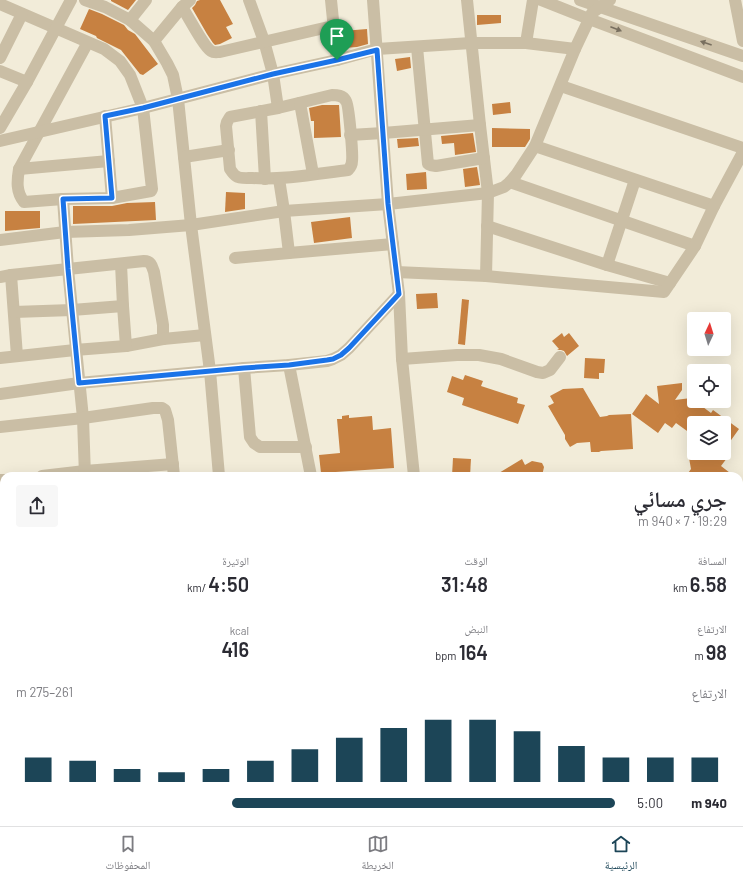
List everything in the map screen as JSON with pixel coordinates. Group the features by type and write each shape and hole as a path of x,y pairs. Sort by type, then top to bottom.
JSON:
{"street":[{"path":"0,128 27,82 71,0"},
{"path":"84,0 105,7 130,20 154,41 173,75 178,99 191,225 210,372 219,472"},
{"path":"130,20 146,0"},
{"path":"331,0 337,60"},
{"path":"373,0 388,204 399,294 402,359 414,472"},
{"path":"467,0 488,193 486,276"},
{"path":"526,43 533,0"},
{"path":"541,0 743,77"},
{"path":"590,3 610,0"},
{"path":"735,0 743,41"},
{"path":"254,1 273,74 278,108"},
{"path":"0,240 65,232 129,230 191,225 284,211 388,204 488,193 504,187 516,175 535,146 588,19 592,13 590,3"},
{"path":"590,3 743,56"},
{"path":"0,4 22,14 56,28 88,42 104,49 120,61 130,75 143,108 151,191 112,198 63,199 24,202 20,197 17,180 20,169 88,42"},
{"path":"154,41 186,4 204,43 208,49 213,52 220,52 333,26"},
{"path":"0,58 22,14"},
{"path":"0,141 143,108 273,74 377,50 471,43 526,43 576,49"},
{"path":"418,47 428,164 430,166 436,166 484,158"},
{"path":"0,71 27,82"},
{"path":"561,86 743,148"},
{"path":"332,94 342,96 346,100 348,109 352,160 350,168 348,170 279,179 236,177 230,169 226,126 230,117 278,108 332,94"},
{"path":"300,103 313,174"},
{"path":"261,111 265,179"},
{"path":"105,116 112,198"},
{"path":"350,135 480,125"},
{"path":"535,146 714,206"},
{"path":"184,157 229,150"},
{"path":"396,272 486,276 664,292 695,246 714,206 743,152"},
{"path":"20,169 109,161"},
{"path":"279,179 289,253"},
{"path":"607,265 635,180"},
{"path":"510,182 695,246"},
{"path":"63,199 75,350 83,418 85,472"},
{"path":"487,226 607,265 670,283"},
{"path":"235,258 393,244"},
{"path":"17,356 14,312 6,276 146,261 151,263 162,318 163,339"},
{"path":"121,264 126,346"},
{"path":"0,394 79,383 289,365 333,359 341,355 349,348 399,294"},
{"path":"14,312 123,306"},
{"path":"0,358 126,346 163,339 205,335"},
{"path":"402,359 479,355 501,359 536,372 543,373 550,370 560,358"},
{"path":"289,365 310,472"},
{"path":"244,368 250,437 254,443 260,447 306,447"},
{"path":"0,427 162,408 165,410 168,420 174,472"},
{"path":"103,472 173,464"}],"building":[{"path":"111,0 136,0 128,10"},
{"path":"220,0 233,24 226,27 232,38 220,44 215,45 213,43 192,8 197,1"},
{"path":"89,9 124,25 128,30 135,34 158,64 143,75 140,74 121,50 80,29"},
{"path":"477,15 501,15 501,23 477,25"},
{"path":"367,29 368,44 344,48 343,31"},
{"path":"410,57 411,68 397,71 395,59"},
{"path":"510,102 511,113 493,115 492,104"},
{"path":"322,105 339,105 341,137 314,138 314,121 311,121 309,108"},
{"path":"492,128 530,129 530,139 525,147 492,147"},
{"path":"473,133 476,152 455,155 454,143 442,144 441,136"},
{"path":"418,138 419,146 398,148 397,139"},
{"path":"477,167 480,185 465,187 463,169"},
{"path":"426,172 427,189 407,190 406,174"},
{"path":"226,192 245,193 245,209 225,212"},
{"path":"155,202 156,220 73,224 73,206 112,206 127,203"},
{"path":"5,211 40,211 40,228 5,231"},
{"path":"350,217 352,238 314,243 311,222"},
{"path":"437,293 438,308 417,309 416,294"},
{"path":"462,299 469,300 465,345 458,344"},
{"path":"562,333 564,337 569,333 579,346 567,356 564,351 557,350 559,349 552,341"},
{"path":"585,358 605,359 604,373 599,373 599,379 584,378"},
{"path":"465,375 483,381 481,386 518,398 517,403 525,405 518,424 462,405 464,398 447,392 452,376 463,380"},
{"path":"682,383 682,390 675,400 687,398 687,408 704,408 711,413 713,410 721,416 687,416 687,431 676,423 672,428 665,423 658,433 632,414 646,394 659,404 657,386"},
{"path":"583,388 600,417 631,414 633,449 591,452 590,442 577,443 570,447 565,439 565,435 548,406 554,403 550,396 563,389"},
{"path":"349,415 349,418 372,416 373,430 391,428 394,468 321,472 319,455 340,453 337,419 342,419 342,416"},
{"path":"731,423 739,429 731,440"},
{"path":"453,458 471,459 470,472 452,472"},
{"path":"522,459 525,465 532,461 542,463 544,467 543,472 501,472"},
{"path":"689,460 726,460 721,466 729,472 689,472 691,469"}],"route":[{"path":"377,50 388,204 399,294 349,348 341,355 333,359 289,365 79,383 63,199 112,198 105,116 143,108 273,74 337,60 377,50"}]}
